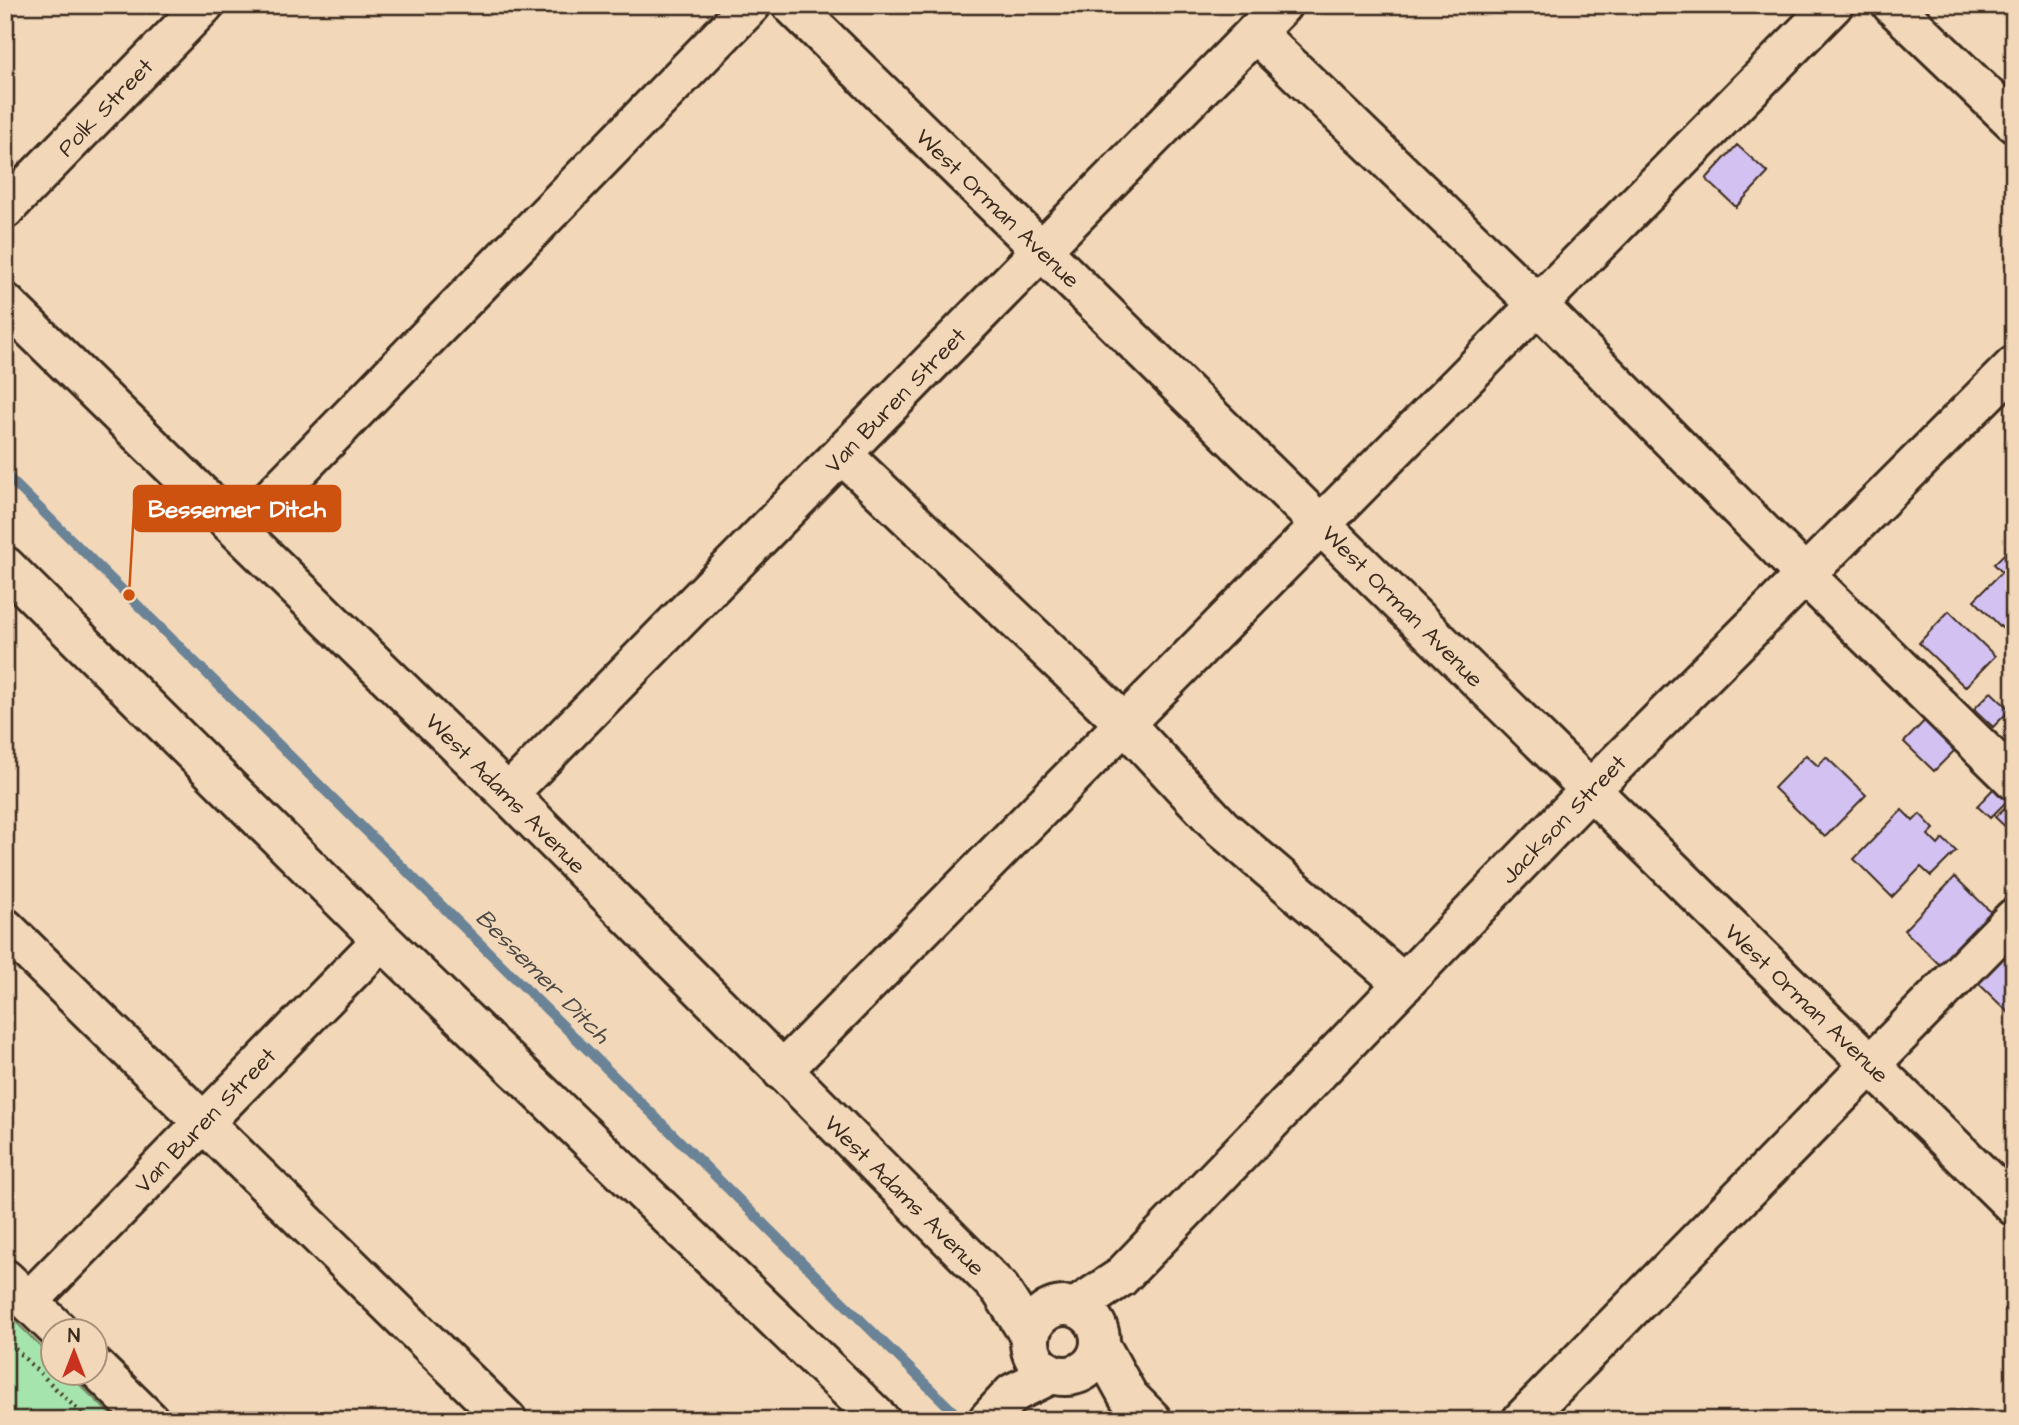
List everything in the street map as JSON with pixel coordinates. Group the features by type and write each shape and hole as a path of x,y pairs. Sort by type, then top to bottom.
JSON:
{"street":[{"name":"Polk Street","path":"5,209 204,5"},
{"path":"239,531 751,5"},
{"name":"West Orman Avenue","path":"792,5 2014,1206"},
{"name":"Van Buren Street","path":"508,794 1282,5"},
{"path":"782,1071 1833,5"},
{"path":"1892,5 2014,122"},
{"path":"1255,32 1537,304 1805,575 2014,780"},
{"name":"West Adams Avenue","path":"5,303 508,794 1000,1289 1140,1408"},
{"name":"Jackson Street","path":"1002,1404 1590,790 2014,366"},
{"path":"842,454 1124,723 1222,828 1404,984"},
{"path":"5,566 382,940 880,1420"},
{"path":"1522,1420 2014,918"},
{"path":"5,928 507,1420"},
{"name":"Van Buren Street","path":"17,1290 203,1122 382,940"},
{"path":"17,1290 43,1316"},
{"path":"108,1380 149,1420"}],"path":[{"path":"6,1340 7,1420"},
{"path":"6,1340 88,1420"}],"green space":[{"path":"5,1311 38,1344 38,1386 81,1386 116,1420 5,1420"}],"building":[{"path":"1737,145 1768,173 1736,207 1706,179"},
{"path":"2008,550 2014,555 2014,628 2008,634 1974,600 2002,572 1994,564"},
{"path":"1949,611 1995,656 1965,687 1919,643"},
{"path":"1991,692 2010,710 1993,727 1974,709"},
{"path":"1937,708 1968,737 1934,771 1904,742"},
{"path":"1806,755 1818,766 1826,757 1866,795 1825,837 1774,788"},
{"path":"1996,786 2010,798 1990,818 1977,806"},
{"path":"2014,799 2014,835 1995,817"},
{"path":"1902,810 1913,821 1920,814 1934,829 1928,835 1938,845 1943,839 1956,851 1931,876 1921,867 1892,897 1854,859"},
{"path":"1955,877 1994,915 1943,968 1904,930"},
{"path":"2014,945 2014,1014 2012,1016 1977,982"}],"waterway":[{"name":"Bessemer Ditch","path":"5,474 962,1420"}],"place":[{"name":"Bessemer Ditch","path":"129,595"}]}
